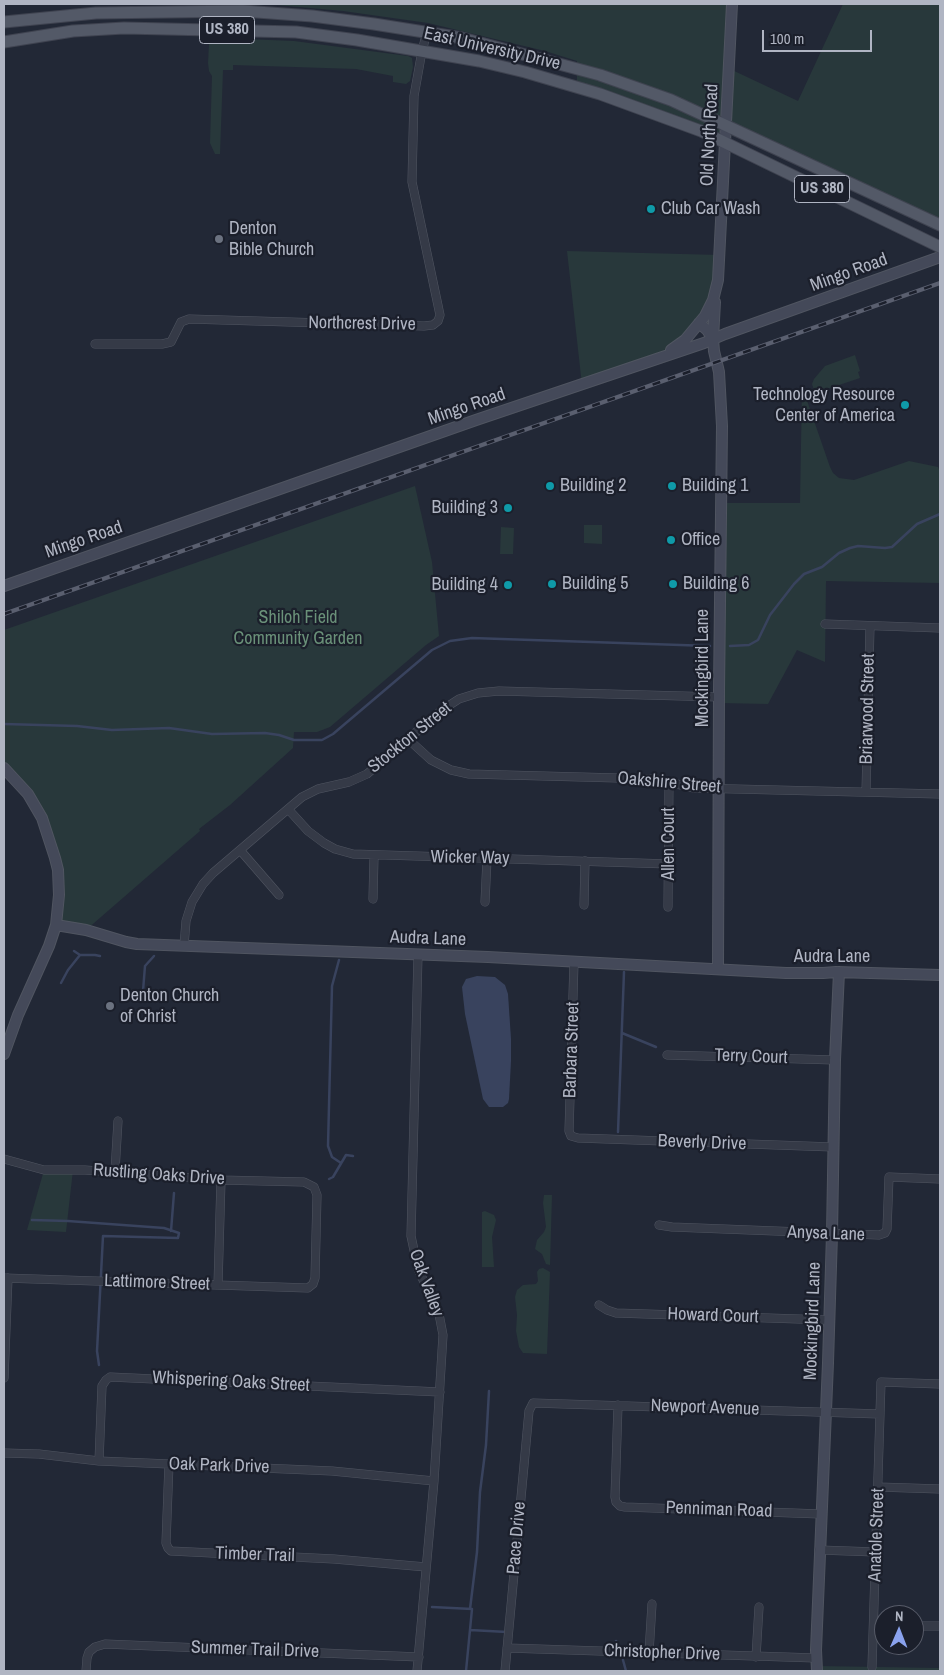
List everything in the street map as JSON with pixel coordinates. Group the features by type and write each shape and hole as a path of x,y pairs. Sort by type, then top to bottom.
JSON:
{"main road":[{"name":"East University Drive","path":"4,22 96,13 243,11 312,16 427,32 491,45 600,75 671,100 940,225"},
{"name":"East University Drive","path":"4,42 95,29 203,29 296,32 422,51 525,72 600,94 670,119 726,143 940,247"}],"street":[{"name":"Old North Road","path":"653,359 678,346 699,323 711,305 716,290 720,271 732,4"},
{"name":"Northcrest Drive","path":"95,344 162,344 171,342 181,322 189,318 424,326 433,325 438,321 440,315 412,182 414,96 427,32"},
{"name":"Mingo Road","path":"4,586 713,339 940,257"},
{"name":"Mockingbird Lane","path":"716,290 713,339 719,372 722,426 718,968"},
{"path":"699,323 709,332 713,339"},
{"path":"825,624 940,628"},
{"name":"Briarwood Street","path":"866,792 870,626"},
{"name":"Stockton Street","path":"184,946 186,921 195,896 208,878 288,808 313,791 356,780 367,774 447,706 466,696 499,691 719,697"},
{"name":"Oakshire Street","path":"409,740 431,760 451,770 466,774 655,779 690,787 940,794"},
{"path":"4,768 22,787 42,818 49,837 59,883 59,906 49,946 18,1015 4,1054"},
{"name":"Allen Court","path":"668,906 669,782"},
{"name":"Wicker Way","path":"288,808 308,831 330,846 353,854 669,864"},
{"path":"240,850 279,895"},
{"path":"373,899 374,856"},
{"path":"486,902 487,859"},
{"path":"584,905 585,861"},
{"name":"Audra Lane","path":"56,924 86,930 131,943 718,968 786,973 823,974 839,972 940,975"},
{"name":"Oak Valley","path":"418,955 411,1236 420,1276 437,1309 441,1321 442,1335 434,1481 418,1671"},
{"name":"Barbara Street","path":"571,1136 569,1131 574,962"},
{"name":"Mockingbird Lane","path":"817,1671 819,1550 832,1234 834,1060 839,972"},
{"name":"Terry Court","path":"667,1055 834,1060"},
{"path":"115,1171 118,1121"},
{"name":"Beverly Drive","path":"571,1136 578,1138 833,1147"},
{"name":"Rustling Oaks Drive","path":"4,1160 44,1170 115,1171 221,1180 304,1182 314,1186 317,1195 316,1250 315,1278 311,1286"},
{"name":"Anysa Lane","path":"659,1225 876,1236 884,1233 887,1226 889,1177 940,1178"},
{"path":"218,1285 221,1180"},
{"path":"4,1378 6,1278"},
{"name":"Lattimore Street","path":"6,1278 300,1288 311,1286"},
{"name":"Howard Court","path":"599,1305 616,1313 829,1320"},
{"name":"Whispering Oaks Street","path":"99,1461 102,1386 110,1377 440,1392"},
{"name":"Anatole Street","path":"872,1667 877,1625 876,1552 881,1382 940,1384"},
{"name":"Newport Avenue","path":"531,1405 539,1402 880,1414"},
{"name":"Pace Drive","path":"505,1671 531,1405"},
{"name":"Penniman Road","path":"618,1405 615,1497 618,1504 625,1507 821,1514"},
{"name":"Oak Park Drive","path":"4,1453 39,1454 99,1461 332,1472 434,1481"},
{"name":"Timber Trail","path":"169,1464 166,1543 171,1551 334,1559 426,1567"},
{"path":"878,1487 940,1489"},
{"path":"819,1550 876,1552"},
{"path":"649,1653 652,1604"},
{"path":"756,1657 759,1607"},
{"path":"924,1626 940,1626"},
{"name":"Summer Trail Drive","path":"86,1671 87,1658 92,1650 104,1644 419,1657"},
{"name":"Christopher Drive","path":"507,1648 816,1658"}],"green space":[{"path":"266,4 732,4 730,69 798,101 843,4 940,4 940,225 727,125 726,143 577,87 577,61 545,51 428,23 343,11"},
{"path":"220,38 294,41 408,56 412,58 413,67 410,81 406,84 393,82 393,76 356,69 233,65 233,70 223,70 220,154 215,154 210,143 212,76 208,63 209,44"},
{"path":"567,251 720,255 713,300 678,346 582,385"},
{"path":"855,355 860,378 818,392 814,390 812,384 814,379 825,366"},
{"path":"802,386 830,467 839,478 854,480 909,461 938,467 940,472 940,583 826,581 825,662 797,650 768,704 719,703 722,503 800,503"},
{"name":"Shiloh Field Community Garden","path":"415,486 432,562 439,636 330,727 317,732 294,732 293,748 86,930 56,925 59,895 46,827 4,768 4,630"},
{"path":"584,525 602,525 602,544 584,543"},
{"path":"501,527 514,528 513,554 500,554"},
{"path":"44,1170 73,1170 66,1232 27,1230"},
{"path":"544,1195 552,1195 550,1265 546,1264 542,1254 535,1249 537,1240 546,1227"},
{"path":"485,1211 494,1215 496,1220 492,1237 494,1267 482,1267 482,1212"},
{"path":"543,1268 550,1272 547,1354 523,1353 519,1347 516,1331 515,1297 517,1290 523,1285 536,1284 538,1281 537,1272"},
{"path":"816,1666 940,1668 940,1671 817,1671"}],"water":[{"path":"477,976 495,977 505,985 508,994 511,1061 509,1099 508,1103 503,1107 489,1107 483,1099 465,1014 462,987 466,979"}],"waterway":[{"path":"730,646 749,645 758,640 770,615 804,574 822,567 839,553 850,548 858,546 892,547 917,524 940,514"},
{"path":"4,724 77,726 112,730 169,728 212,734 265,733 294,740 322,740 333,734 432,650 450,641 472,638 710,646"},
{"path":"74,951 80,955 100,956"},
{"path":"61,983 68,970 80,955"},
{"path":"143,991 145,966 154,956"},
{"path":"339,960 332,986 328,1146 332,1157 341,1163"},
{"path":"618,1132 624,972"},
{"path":"622,1033 656,1047"},
{"path":"329,1179 333,1177 346,1155 353,1156"},
{"path":"171,1231 174,1193"},
{"path":"32,1220 164,1228 179,1233 178,1238 103,1236 97,1351 99,1365"},
{"path":"470,1609 477,1552 489,1391"},
{"path":"432,1607 472,1609 466,1671"},
{"path":"470,1630 507,1632"},
{"path":"623,1660 626,1671"}],"railway":[{"path":"4,614 940,283"}],"place":[{"name":"Club Car Wash","path":"651,209"},
{"name":"Denton Bible Church","path":"219,239"},
{"name":"Technology Resource Center of America","path":"905,405"},
{"name":"Building 2","path":"550,486"},
{"name":"Building 1","path":"672,486"},
{"name":"Building 3","path":"508,508"},
{"name":"Office","path":"671,540"},
{"name":"Building 5","path":"552,584"},
{"name":"Building 6","path":"673,584"},
{"name":"Building 4","path":"508,585"},
{"name":"Denton Church of Christ","path":"110,1006"}]}
